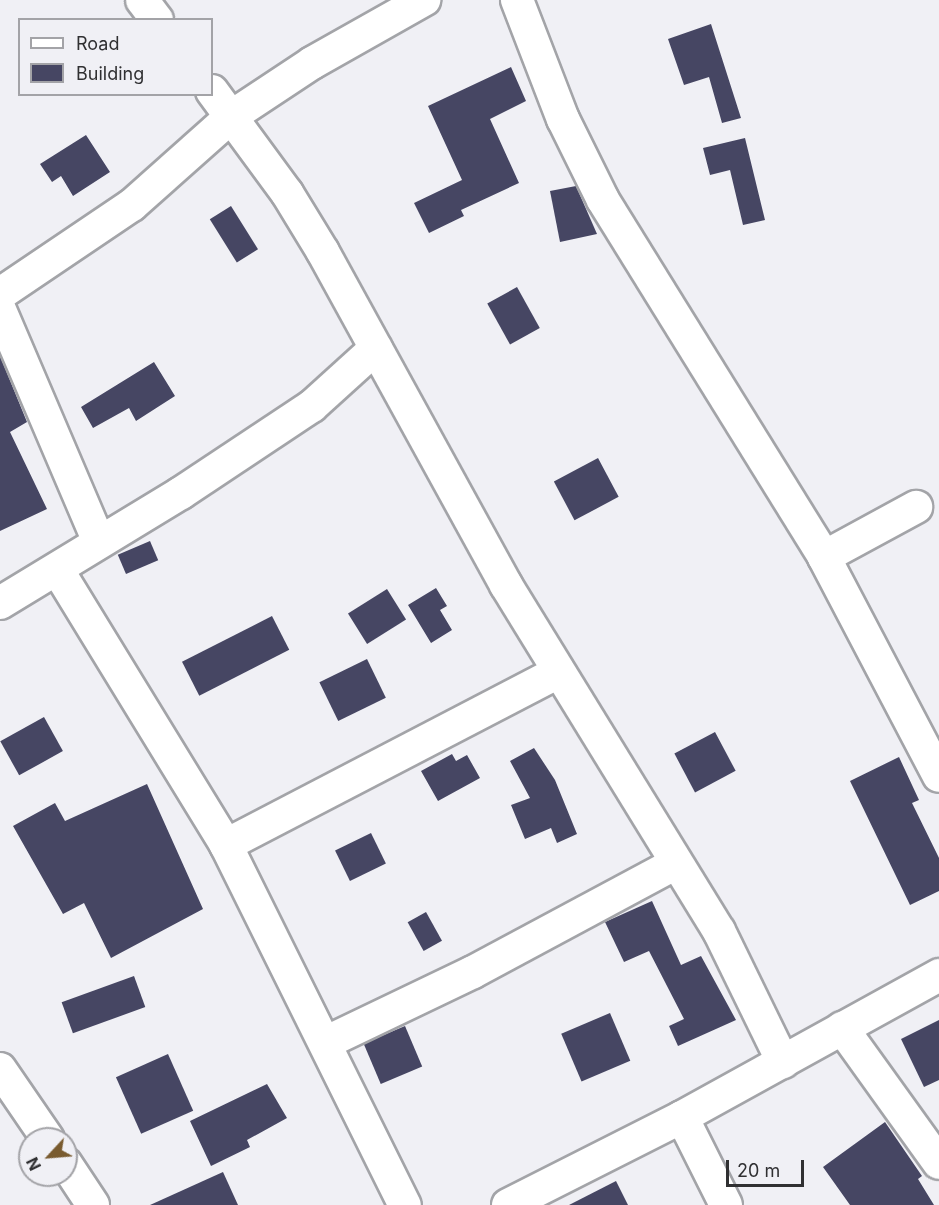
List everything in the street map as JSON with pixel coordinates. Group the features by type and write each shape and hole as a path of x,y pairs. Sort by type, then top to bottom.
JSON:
{"street":[{"path":"142,0 156,18"},
{"path":"0,294 132,205 232,116 312,63 424,0"},
{"path":"517,0 563,119 609,210 824,557 939,776"},
{"path":"213,92 287,192 376,348 460,506 559,672 719,931 783,1062"},
{"path":"0,310 99,542"},
{"path":"0,603 312,406 376,348"},
{"path":"824,557 916,507"},
{"path":"57,569 226,845 327,1042 405,1205"},
{"path":"226,845 559,672"},
{"path":"327,1042 473,972 676,863"},
{"path":"508,1205 682,1117 939,975"},
{"path":"842,1028 939,1163"},
{"path":"0,1070 40,1127"},
{"path":"682,1117 726,1205"},
{"path":"78,1182 93,1205"}],"building":[{"path":"711,24 741,118 722,123 709,77 684,85 668,39"},
{"path":"511,67 526,101 490,119 519,183 461,210 464,216 429,233 414,203 462,180 428,106"},
{"path":"86,135 110,172 73,196 61,176 52,182 40,164"},
{"path":"745,138 765,220 743,225 730,170 710,175 703,148"},
{"path":"576,186 597,234 560,242 550,191"},
{"path":"231,206 258,249 237,262 210,219"},
{"path":"517,287 540,328 510,345 487,303"},
{"path":"0,356 27,422 10,432 47,509 0,531"},
{"path":"154,362 175,396 136,421 129,408 93,428 81,407"},
{"path":"598,458 619,497 575,520 554,481"},
{"path":"150,541 158,560 126,574 118,555"},
{"path":"436,588 447,606 440,610 452,630 431,643 408,605"},
{"path":"387,589 406,620 367,644 348,613"},
{"path":"272,616 289,650 199,696 182,662"},
{"path":"367,659 386,698 338,721 319,682"},
{"path":"44,717 63,751 19,775 0,741"},
{"path":"715,732 736,771 695,792 674,754"},
{"path":"534,748 555,780 577,834 557,843 551,828 525,839 511,805 530,798 510,761"},
{"path":"452,754 456,761 467,755 480,778 438,801 421,771"},
{"path":"899,757 919,800 912,803 939,858 939,891 910,905 850,781"},
{"path":"147,784 203,909 111,958 84,903 63,914 13,826 55,803 65,821"},
{"path":"371,833 386,864 350,881 335,851"},
{"path":"652,901 681,965 701,956 736,1020 678,1046 669,1026 684,1019 649,951 624,962 605,922"},
{"path":"426,912 442,941 424,951 408,922"},
{"path":"134,976 145,1007 73,1033 62,1002"},
{"path":"610,1013 630,1061 582,1082 561,1034"},
{"path":"939,1020 939,1080 924,1087 901,1039"},
{"path":"405,1026 422,1067 381,1084 364,1044"},
{"path":"168,1054 193,1111 141,1134 116,1077"},
{"path":"267,1084 287,1118 247,1140 250,1147 211,1166 190,1121"},
{"path":"885,1122 922,1176 918,1179 934,1205 850,1205 823,1167"},
{"path":"223,1172 238,1205 150,1205"},
{"path":"616,1181 628,1205 569,1205"}]}
